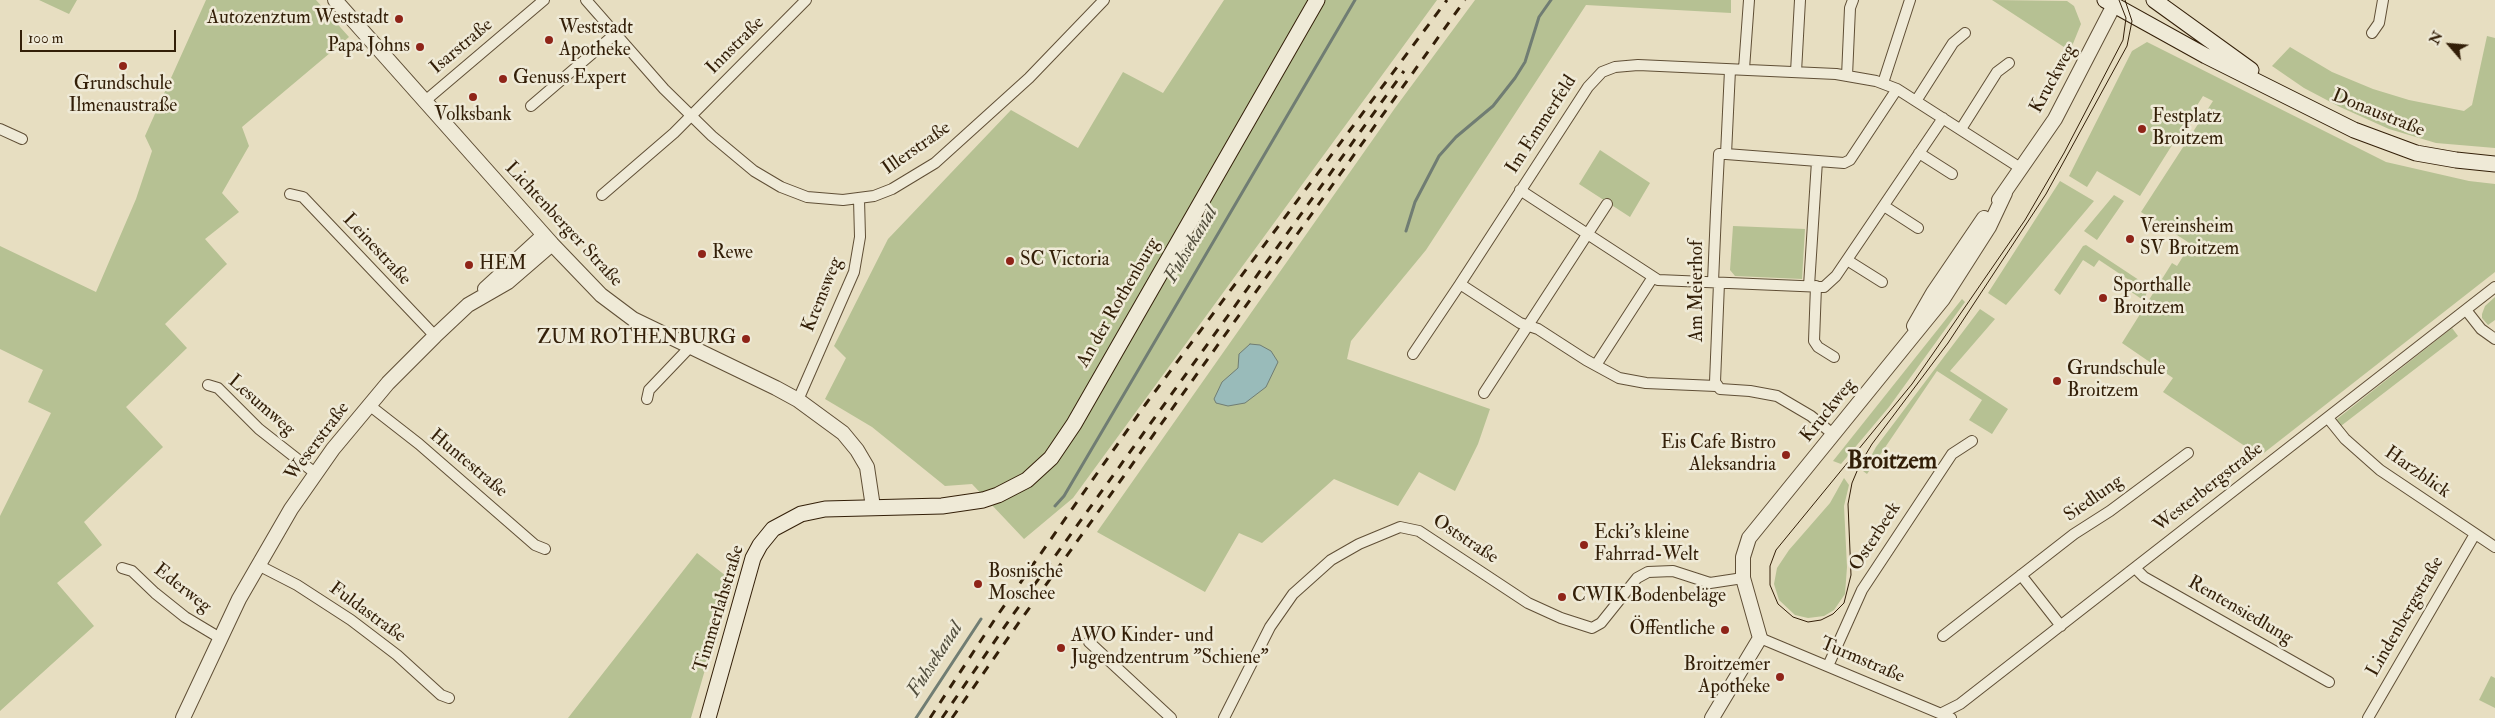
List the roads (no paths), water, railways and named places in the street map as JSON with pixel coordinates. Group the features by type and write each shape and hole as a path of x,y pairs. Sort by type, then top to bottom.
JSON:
{"main road":[{"name":"An der Rothenburg","path":"873,507 942,506 983,500 1027,480 1051,458 1074,424 1316,0"},
{"name":"Donaustraße","path":"2154,0 2280,92"},
{"name":"Donaustraße","path":"2112,2 2206,56 2354,130 2395,146 2439,157 2495,164"},
{"name":"Timmerlahstraße","path":"708,718 747,575 753,558 765,537 782,523 811,512 873,507"}],"street":[{"name":"Lichtenberger Straße","path":"335,0 548,240 615,307 632,319 745,371 798,400 834,424 858,450 870,479 873,507"},
{"name":"Isarstraße","path":"425,100 544,0"},
{"name":"Illerstraße","path":"586,0 691,116 754,171 781,187 807,197 823,200 859,199 892,189 935,163 1029,78 1104,0"},
{"name":"Innstraße","path":"691,116 806,0"},
{"path":"1744,69 1749,0"},
{"path":"1796,72 1800,0"},
{"path":"1847,76 1850,8 1853,0"},
{"path":"1883,83 1910,0"},
{"path":"2372,33 2379,23 2383,0"},
{"name":"Kruckweg","path":"1760,638 1743,578 1744,551 1753,532 1834,435 1907,342 1922,327 1954,283 1989,227 2005,193 2055,119 2112,2"},
{"path":"1916,101 1953,43 1965,33"},
{"path":"532,106 615,34"},
{"path":"1961,129 1997,72 2009,63"},
{"name":"Im Emmerfeld","path":"1413,354 1588,87 1602,72 1615,67 1629,65 1796,72 1847,76 1883,83 1897,89 2022,169"},
{"name":"Am Meierhof","path":"1716,386 1714,378 1719,283 1713,282 1719,154 1726,154 1730,70"},
{"path":"1726,154 1818,161 1844,162 1850,160 1897,89"},
{"path":"602,194 691,116"},
{"path":"1520,190 1658,280 1824,287 1836,276 1943,118"},
{"path":"0,129 22,139"},
{"path":"1919,153 1952,174"},
{"path":"1818,161 1812,286 1814,341 1818,347 1834,357"},
{"name":"Leinestraße","path":"290,194 303,197 435,336"},
{"name":"Kremsweg","path":"798,400 854,272 859,246 859,199"},
{"path":"1484,392 1550,294 1607,204"},
{"path":"1884,206 1918,228"},
{"name":"Weserstraße","path":"183,718 220,638 258,565 315,473 369,405 435,336 468,305 548,240"},
{"path":"1847,260 1882,282"},
{"path":"1596,364 1653,277"},
{"path":"1460,284 1520,323 1529,325 1620,378 1636,382 1716,386 1723,390 1750,391 1778,396 1811,416 1834,435"},
{"name":"Westerbergstraße","path":"1946,715 2495,287"},
{"path":"2466,310 2482,329 2495,339"},
{"path":"646,399 649,390 691,346"},
{"name":"Lesumweg","path":"208,385 218,388 259,429 315,473"},
{"name":"Huntestraße","path":"369,405 469,486 535,546 544,549"},
{"name":"Harzblick","path":"2328,418 2345,439 2380,470 2495,547"},
{"name":"Osterbeek","path":"1828,666 1862,590 1952,454 1972,442"},
{"name":"Siedlung","path":"1943,636 2074,534 2110,511 2188,453"},
{"name":"Oststraße","path":"1224,718 1270,627 1293,594 1331,560 1359,544 1400,527 1418,531 1528,603 1561,618 1592,628 1601,623 1637,578 1648,572 1673,572 1710,583 1743,578"},
{"name":"Lindenbergstraße","path":"2368,718 2475,534"},
{"name":"Fuldastraße","path":"258,565 297,585 351,620 397,655 440,695 449,698"},
{"name":"Ederweg","path":"122,568 132,571 184,617 220,638"},
{"name":"Rentensiedlung","path":"2135,568 2144,577 2329,682"},
{"path":"2021,575 2061,626"},
{"path":"1712,718 1760,638"},
{"name":"Turmstraße","path":"1760,638 1946,715"},
{"path":"1089,642 1171,718"}],"water":[{"path":"1250,344 1260,345 1271,351 1278,362 1266,387 1245,403 1228,406 1216,403 1214,399 1222,382 1238,368 1239,354"}],"waterway":[{"name":"Fuhsekanal","path":"1055,506 1064,496 1355,0"},
{"path":"1406,231 1415,202 1439,156 1456,137 1493,106 1515,78 1525,62 1539,17 1551,0"},
{"name":"Fuhsekanal","path":"916,718 981,619"}],"tram line":[{"path":"2119,0 2126,18 2123,40 2064,153 2025,220 1912,384 1776,550 1770,566 1770,585 1778,604 1793,617 1808,622 1821,620 1833,614 1844,603 1851,575 1848,504 1852,483 1860,464 1872,444 1948,343 2046,194 2127,46 2132,21 2125,0"}],"railway":[{"path":"930,718 997,616 1145,405 1447,0"},
{"path":"952,718 1465,0"},
{"path":"942,718 1012,616 1404,71"}],"place":[{"name":"Autozenztum Weststadt","path":"399,19"},
{"name":"Weststadt Apotheke","path":"549,40"},
{"name":"Papa Johns","path":"420,47"},
{"name":"Grundschule Ilmenaustraße","path":"123,66"},
{"name":"Genuss Expert","path":"503,79"},
{"name":"Volksbank","path":"473,97"},
{"name":"Festplatz Broitzem","path":"2142,129"},
{"name":"Vereinsheim SV Broitzem","path":"2130,239"},
{"name":"Rewe","path":"702,254"},
{"name":"SC Victoria","path":"1010,261"},
{"name":"HEM","path":"469,265"},
{"name":"Sporthalle Broitzem","path":"2103,298"},
{"name":"ZUM ROTHENBURG","path":"746,339"},
{"name":"Grundschule Broitzem","path":"2057,381"},
{"name":"Eis Cafe Bistro Aleksandria","path":"1786,455"},
{"name":"Ecki's kleine Fahrrad-Welt","path":"1584,545"},
{"name":"Bosnische Moschee","path":"978,584"},
{"name":"CWIK Bodenbeläge","path":"1562,597"},
{"name":"Öffentliche","path":"1725,630"},
{"name":"AWO Kinder- und Jugendzentrum \"Schiene\"","path":"1061,648"},
{"name":"Broitzemer Apotheke","path":"1780,677"}],"district":[{"name":"Broitzem","path":"1892,463"}]}
